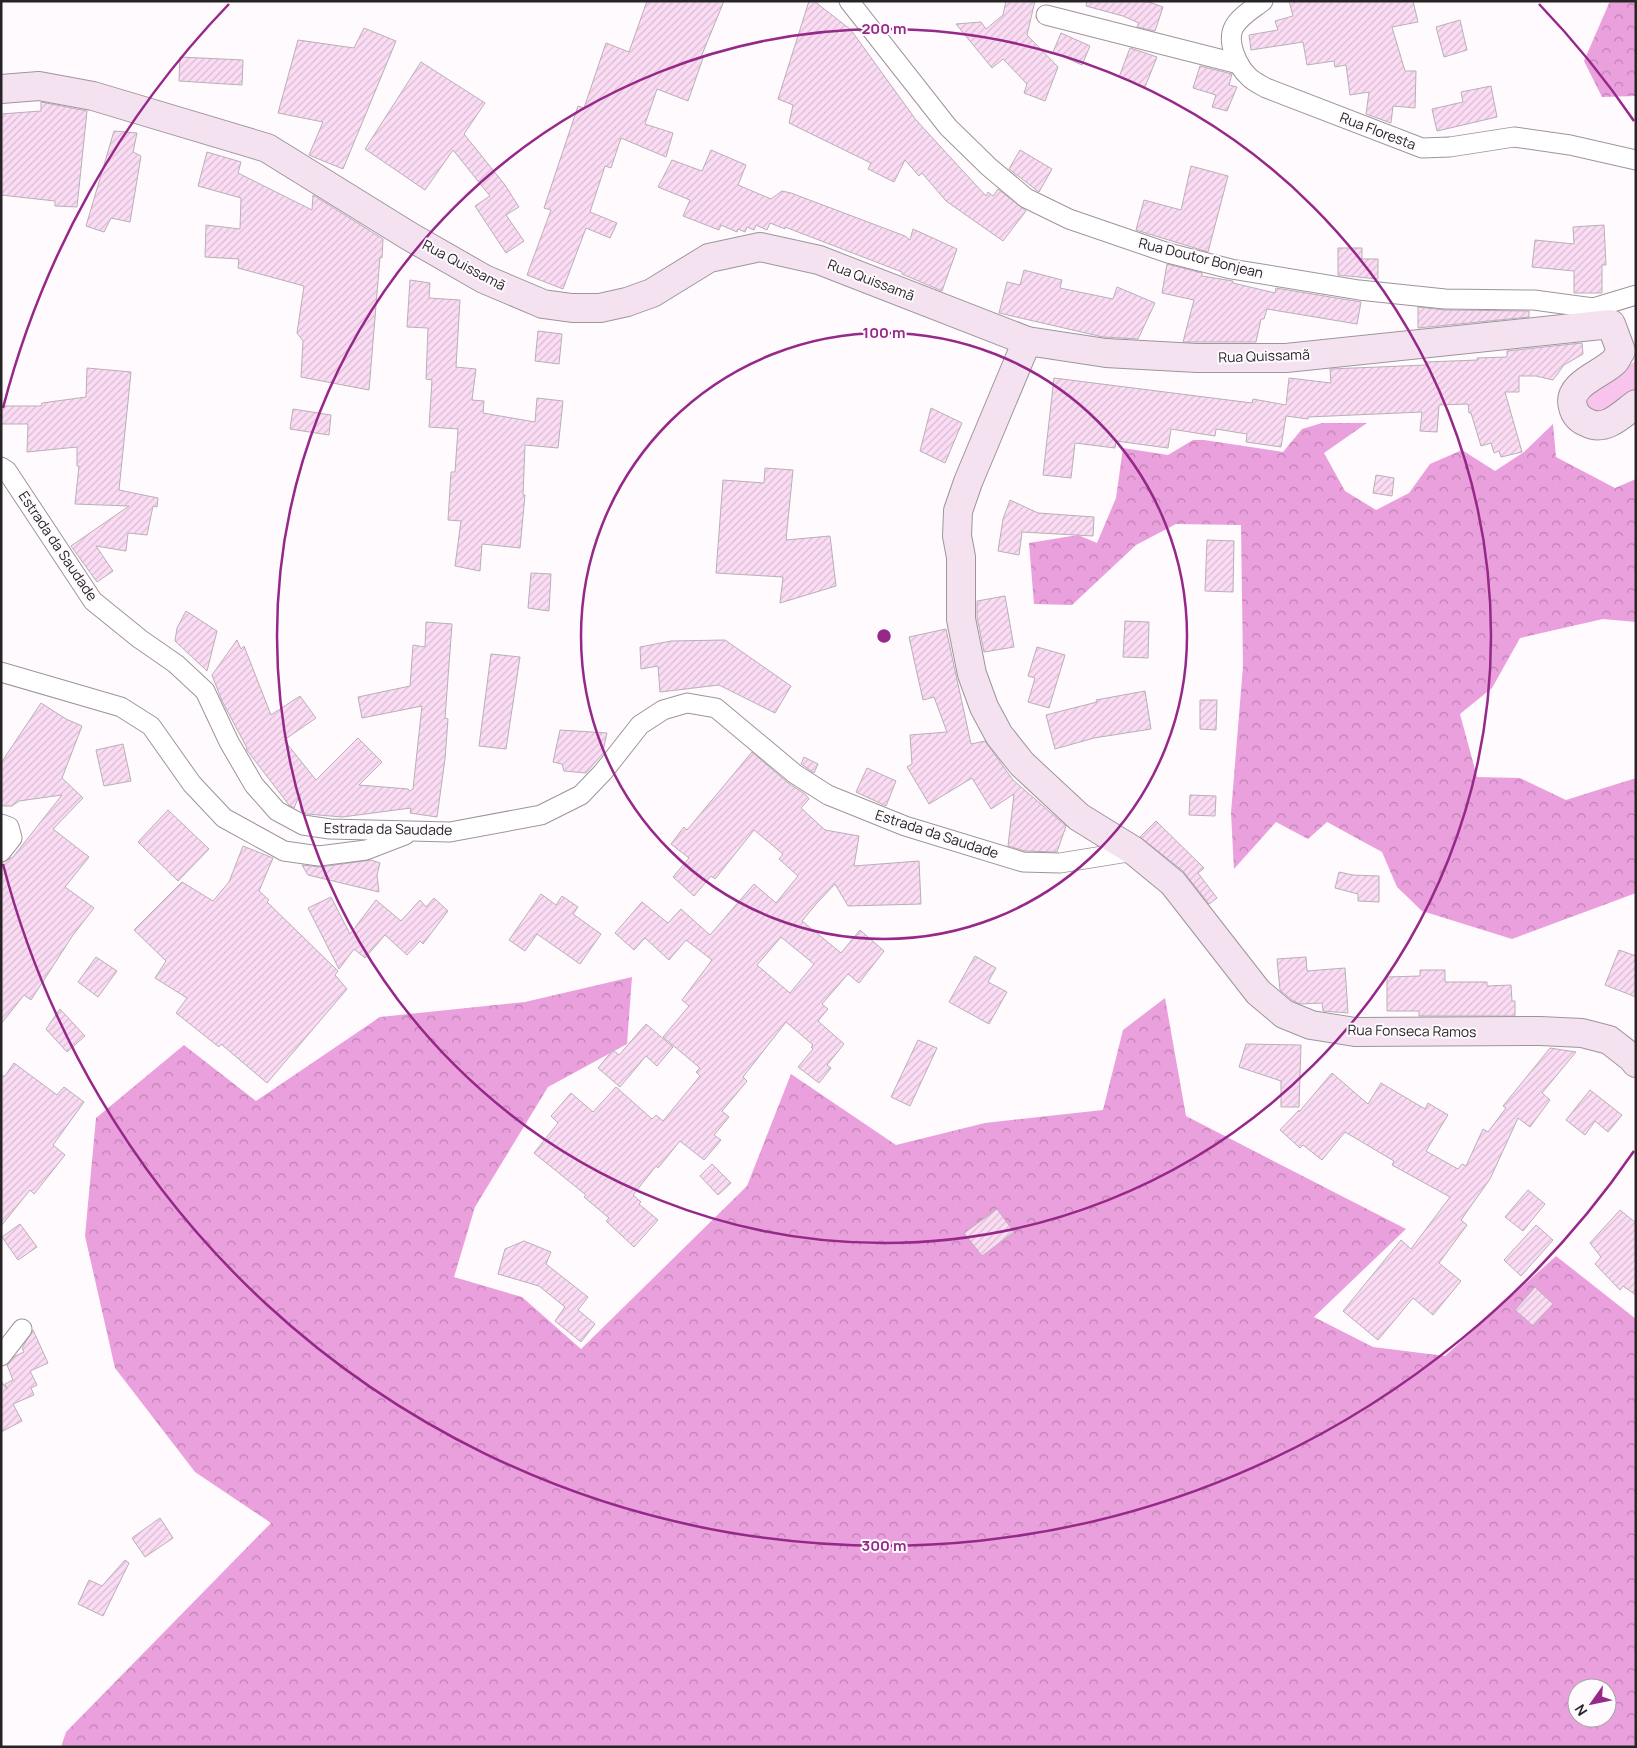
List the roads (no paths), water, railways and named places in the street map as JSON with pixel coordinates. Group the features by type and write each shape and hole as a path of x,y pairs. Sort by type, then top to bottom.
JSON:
{"street":[{"name":"Rua Doutor Bonjean","path":"849,1 948,127 989,167 1026,198 1069,219 1168,253 1231,269 1388,293 1445,299 1534,300 1602,316"},
{"name":"Rua Floresta","path":"1263,1 1240,19 1233,29 1232,45 1239,64 1249,77 1266,88 1422,148 1450,147 1514,137 1570,145 1636,160"},
{"path":"1046,15 1239,64"},
{"name":"Rua Quissamã","path":"1,89 39,86 93,96 267,148 409,236 484,279 543,304 572,308 600,308 627,302 652,293 709,258 760,247 819,260 1027,341 1106,353 1197,358 1286,358 1602,316"},
{"path":"1636,295 1602,316 1621,351 1615,361 1583,384 1573,396 1572,405 1575,413 1582,421 1593,426 1614,421 1636,404"},
{"name":"Rua Fonseca Ramos","path":"1027,341 968,482 958,511 962,619 972,674 984,707 999,735 1022,764 1079,816 1134,851 1173,883 1258,992 1284,1014 1311,1025 1355,1032 1540,1031 1582,1033 1609,1040 1636,1063"},
{"name":"Estrada da Saudade","path":"1,467 12,479 94,601 140,639 176,664 205,691 229,742 254,785 277,811 303,824 330,830 450,832 541,816 581,795 640,725 663,710 687,703 716,708 795,774 828,795 905,826 1023,862 1060,863 1134,851"},
{"path":"1,672 121,706 151,726 192,784 224,818 284,851 318,856 366,850 413,832"},
{"path":"1,824 9,827 12,838 1,852"},
{"path":"1,1356 22,1328"}]}
